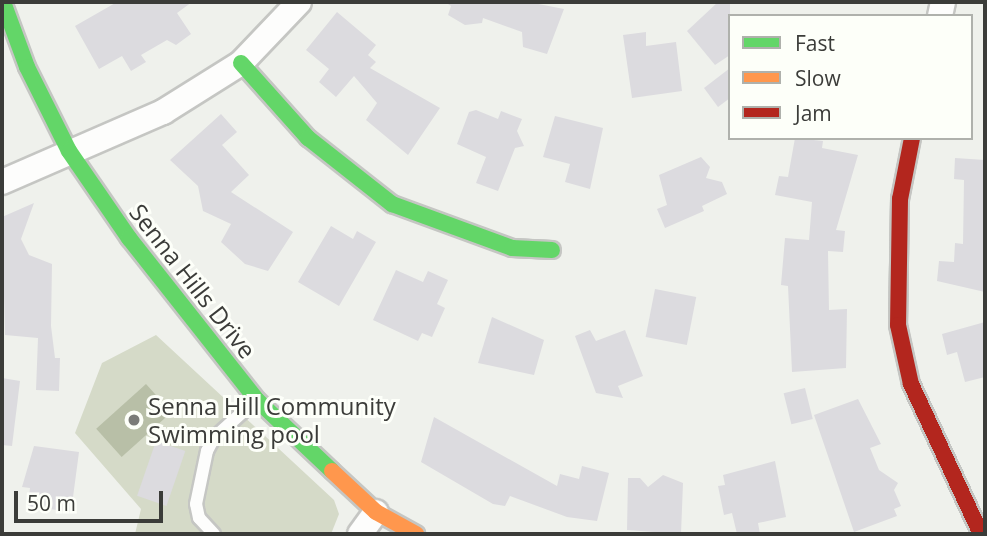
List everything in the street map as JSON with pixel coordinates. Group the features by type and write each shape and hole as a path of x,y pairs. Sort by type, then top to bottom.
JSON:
{"street":[{"name":"Senna Hills Drive","path":"2,2 27,67 69,151 129,238 257,400 376,512 416,534"},
{"path":"2,181 163,112 241,63 299,2"},
{"path":"241,63 308,138 392,204 512,248 552,250"},
{"path":"912,140 900,199 898,325 911,384 981,534"},
{"path":"360,534 376,512"}],"lane":[{"path":"214,534 199,518 196,504 207,451 214,438 257,400"}],"shaded area":[{"path":"156,335 334,500 339,514 331,534 135,534 141,509 75,433 102,363"},
{"name":"Senna Hill Community Swimming pool","path":"146,384 171,412 122,457 96,429"}],"building":[{"path":"117,2 192,2 177,13 191,34 176,45 167,40 141,55 146,62 131,71 122,56 99,69 75,26"},
{"path":"445,2 528,2 564,9 547,54 523,47 522,32 483,18 482,23 465,25 448,15 451,6"},
{"path":"718,2 730,2 728,56 715,65 687,31"},
{"path":"337,12 376,45 368,55 376,62 370,68 440,108 408,155 366,120 377,103 354,76 336,97 319,82 329,69 306,50"},
{"path":"646,32 646,46 676,42 682,91 632,98 623,35"},
{"path":"728,70 728,100 718,107 704,88"},
{"path":"476,110 498,119 501,111 522,119 517,131 524,146 515,148 498,191 476,183 486,157 457,144 469,112"},
{"path":"221,114 237,132 222,145 249,175 231,192 293,232 268,271 245,264 221,242 231,224 203,211 198,186 170,160"},
{"path":"555,116 603,128 590,189 565,182 570,164 543,157"},
{"path":"795,140 823,141 822,148 858,155 836,230 845,231 843,252 828,251 829,310 847,309 846,368 792,372 788,286 781,285 785,238 809,240 812,202 775,195 779,176 788,177"},
{"path":"701,157 710,167 706,178 722,182 727,194 702,206 704,211 665,228 657,209 667,205 659,175"},
{"path":"955,158 985,160 985,292 937,281 939,261 954,262 955,243 963,244 964,180 954,179"},
{"path":"34,203 21,239 29,255 52,264 51,326 55,358 60,358 59,391 36,390 38,338 5,335 2,217"},
{"path":"331,226 353,239 357,231 376,242 339,306 298,282"},
{"path":"396,270 423,282 428,271 448,280 437,304 445,308 432,337 422,333 418,341 373,320"},
{"path":"655,289 696,297 687,345 646,337"},
{"path":"492,317 544,340 534,375 478,363"},
{"path":"985,322 985,377 965,382 957,352 947,355 942,334"},
{"path":"590,330 596,341 625,330 643,376 618,386 623,398 596,393 575,336"},
{"path":"2,378 20,381 12,446 2,445"},
{"path":"805,388 813,419 791,424 784,393"},
{"path":"858,399 881,444 870,448 879,470 898,483 894,490 901,506 894,509 897,516 854,532 814,415"},
{"path":"434,417 557,486 560,474 579,479 582,466 609,473 597,521 567,517 510,496 505,506 493,504 421,462"},
{"path":"156,441 185,451 166,506 137,496"},
{"path":"34,446 79,452 71,512 28,506 30,488 22,487"},
{"path":"775,461 786,517 758,523 760,534 737,534 732,513 724,515 718,486 725,485 723,475"},
{"path":"663,475 683,483 681,534 627,530 628,478 640,478 648,487"}],"traffic: fast":[{"path":"3,2 27,67 69,151 129,238 257,400 332,471"},
{"path":"241,63 308,138 392,204 512,248 552,250"}],"traffic: slow":[{"path":"332,471 376,512 416,534"}],"traffic: jam":[{"path":"912,140 900,199 898,325 911,384 981,534"}],"place":[{"name":"Senna Hill Community Swimming pool","path":"134,420"}]}
